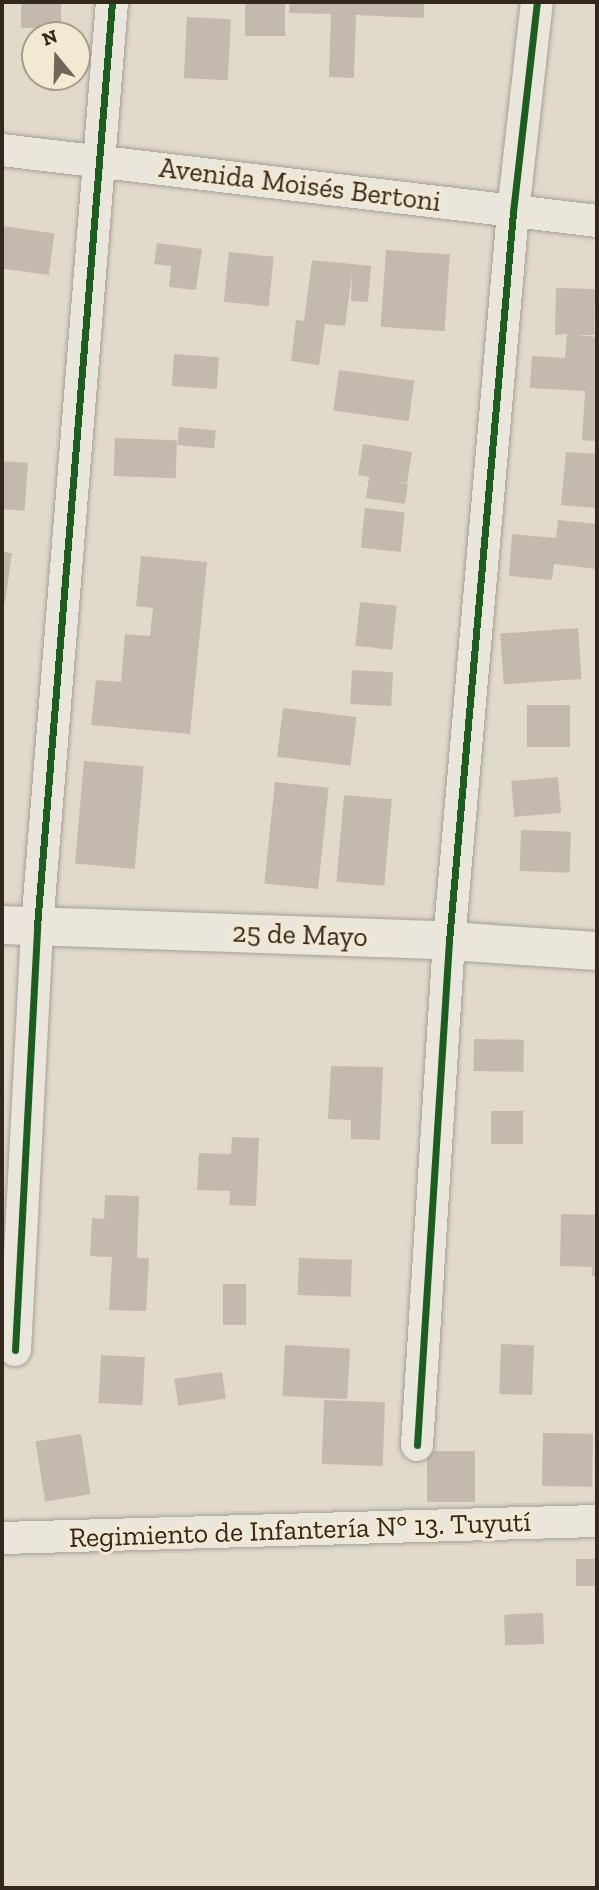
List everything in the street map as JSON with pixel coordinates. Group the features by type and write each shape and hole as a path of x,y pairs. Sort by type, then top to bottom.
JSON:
{"street":[{"path":"15,1350 19,926 101,160 112,2"},
{"path":"417,1445 449,941 513,212 537,2"},
{"name":"Avenida Moisés Bertoni","path":"2,150 597,221"},
{"name":"25 de Mayo","path":"19,926 449,941 597,951"},
{"name":"Regimiento de Infantería N° 13. Tuyutí","path":"2,1538 597,1521"}],"building":[{"path":"21,2 61,2 61,21 21,21"},
{"path":"245,2 285,2 285,36 245,36"},
{"path":"290,2 424,2 424,18 356,15 354,78 329,77 331,14 289,13"},
{"path":"187,17 231,19 228,80 184,78"},
{"path":"2,226 54,233 49,275 2,268"},
{"path":"157,243 202,249 196,290 169,287 171,266 154,264"},
{"path":"386,250 450,254 444,331 381,327"},
{"path":"229,252 274,257 269,306 224,302"},
{"path":"312,260 371,266 368,302 351,301 352,274 345,326 325,324 319,365 291,361 296,320 304,321"},
{"path":"556,288 595,289 594,335 577,335 597,337 597,441 582,440 585,391 530,388 532,356 565,358 567,334 555,335"},
{"path":"174,354 219,357 217,389 172,386"},
{"path":"339,370 414,381 409,421 333,411"},
{"path":"179,427 216,430 214,448 177,445"},
{"path":"115,438 177,440 176,478 114,476"},
{"path":"363,444 412,452 407,483 393,481 408,484 405,504 366,498 369,477 358,475"},
{"path":"566,452 597,454 597,508 561,505"},
{"path":"2,461 28,463 25,511 2,509"},
{"path":"365,508 405,512 401,552 361,548"},
{"path":"558,520 597,524 597,569 554,564 552,580 509,576 512,534 556,538"},
{"path":"2,552 12,553 5,602 2,602"},
{"path":"141,556 207,562 190,734 91,725 96,680 121,682 125,634 150,636 153,608 136,606"},
{"path":"360,602 397,606 392,650 355,646"},
{"path":"578,628 582,679 504,684 500,633"},
{"path":"352,670 393,672 391,706 350,704"},
{"path":"527,705 570,705 570,747 527,747"},
{"path":"283,708 356,717 350,766 277,757"},
{"path":"84,761 144,766 135,869 75,864"},
{"path":"558,777 561,813 514,817 511,781"},
{"path":"275,782 329,788 318,889 264,883"},
{"path":"344,795 392,799 384,886 336,882"},
{"path":"521,830 571,832 570,873 520,871"},
{"path":"474,1039 524,1040 523,1072 473,1071"},
{"path":"331,1066 383,1067 380,1140 351,1139 351,1120 328,1119"},
{"path":"491,1111 523,1111 523,1144 491,1144"},
{"path":"232,1137 259,1138 256,1206 229,1205 230,1191 197,1190 199,1153 231,1154"},
{"path":"105,1195 139,1196 137,1258 149,1258 146,1311 109,1310 112,1257 90,1256 92,1218 104,1219"},
{"path":"561,1214 597,1215 597,1276 592,1276 592,1267 560,1266"},
{"path":"299,1258 352,1260 351,1297 298,1295"},
{"path":"223,1284 246,1284 246,1325 223,1325"},
{"path":"501,1344 534,1345 532,1395 499,1394"},
{"path":"285,1345 350,1348 347,1399 282,1396"},
{"path":"101,1355 145,1357 142,1405 98,1403"},
{"path":"222,1372 226,1399 178,1405 174,1379"},
{"path":"324,1400 385,1402 383,1466 322,1464"},
{"path":"543,1433 593,1434 592,1487 542,1486"},
{"path":"81,1434 91,1494 45,1501 36,1441"},
{"path":"427,1451 475,1451 475,1502 427,1502"},
{"path":"576,1559 597,1559 597,1586 576,1586"},
{"path":"543,1613 544,1644 505,1645 504,1614"}],"cycle path":[{"path":"15,1350 37,926 112,2"},
{"path":"417,1445 449,941 513,212 537,2"}]}
